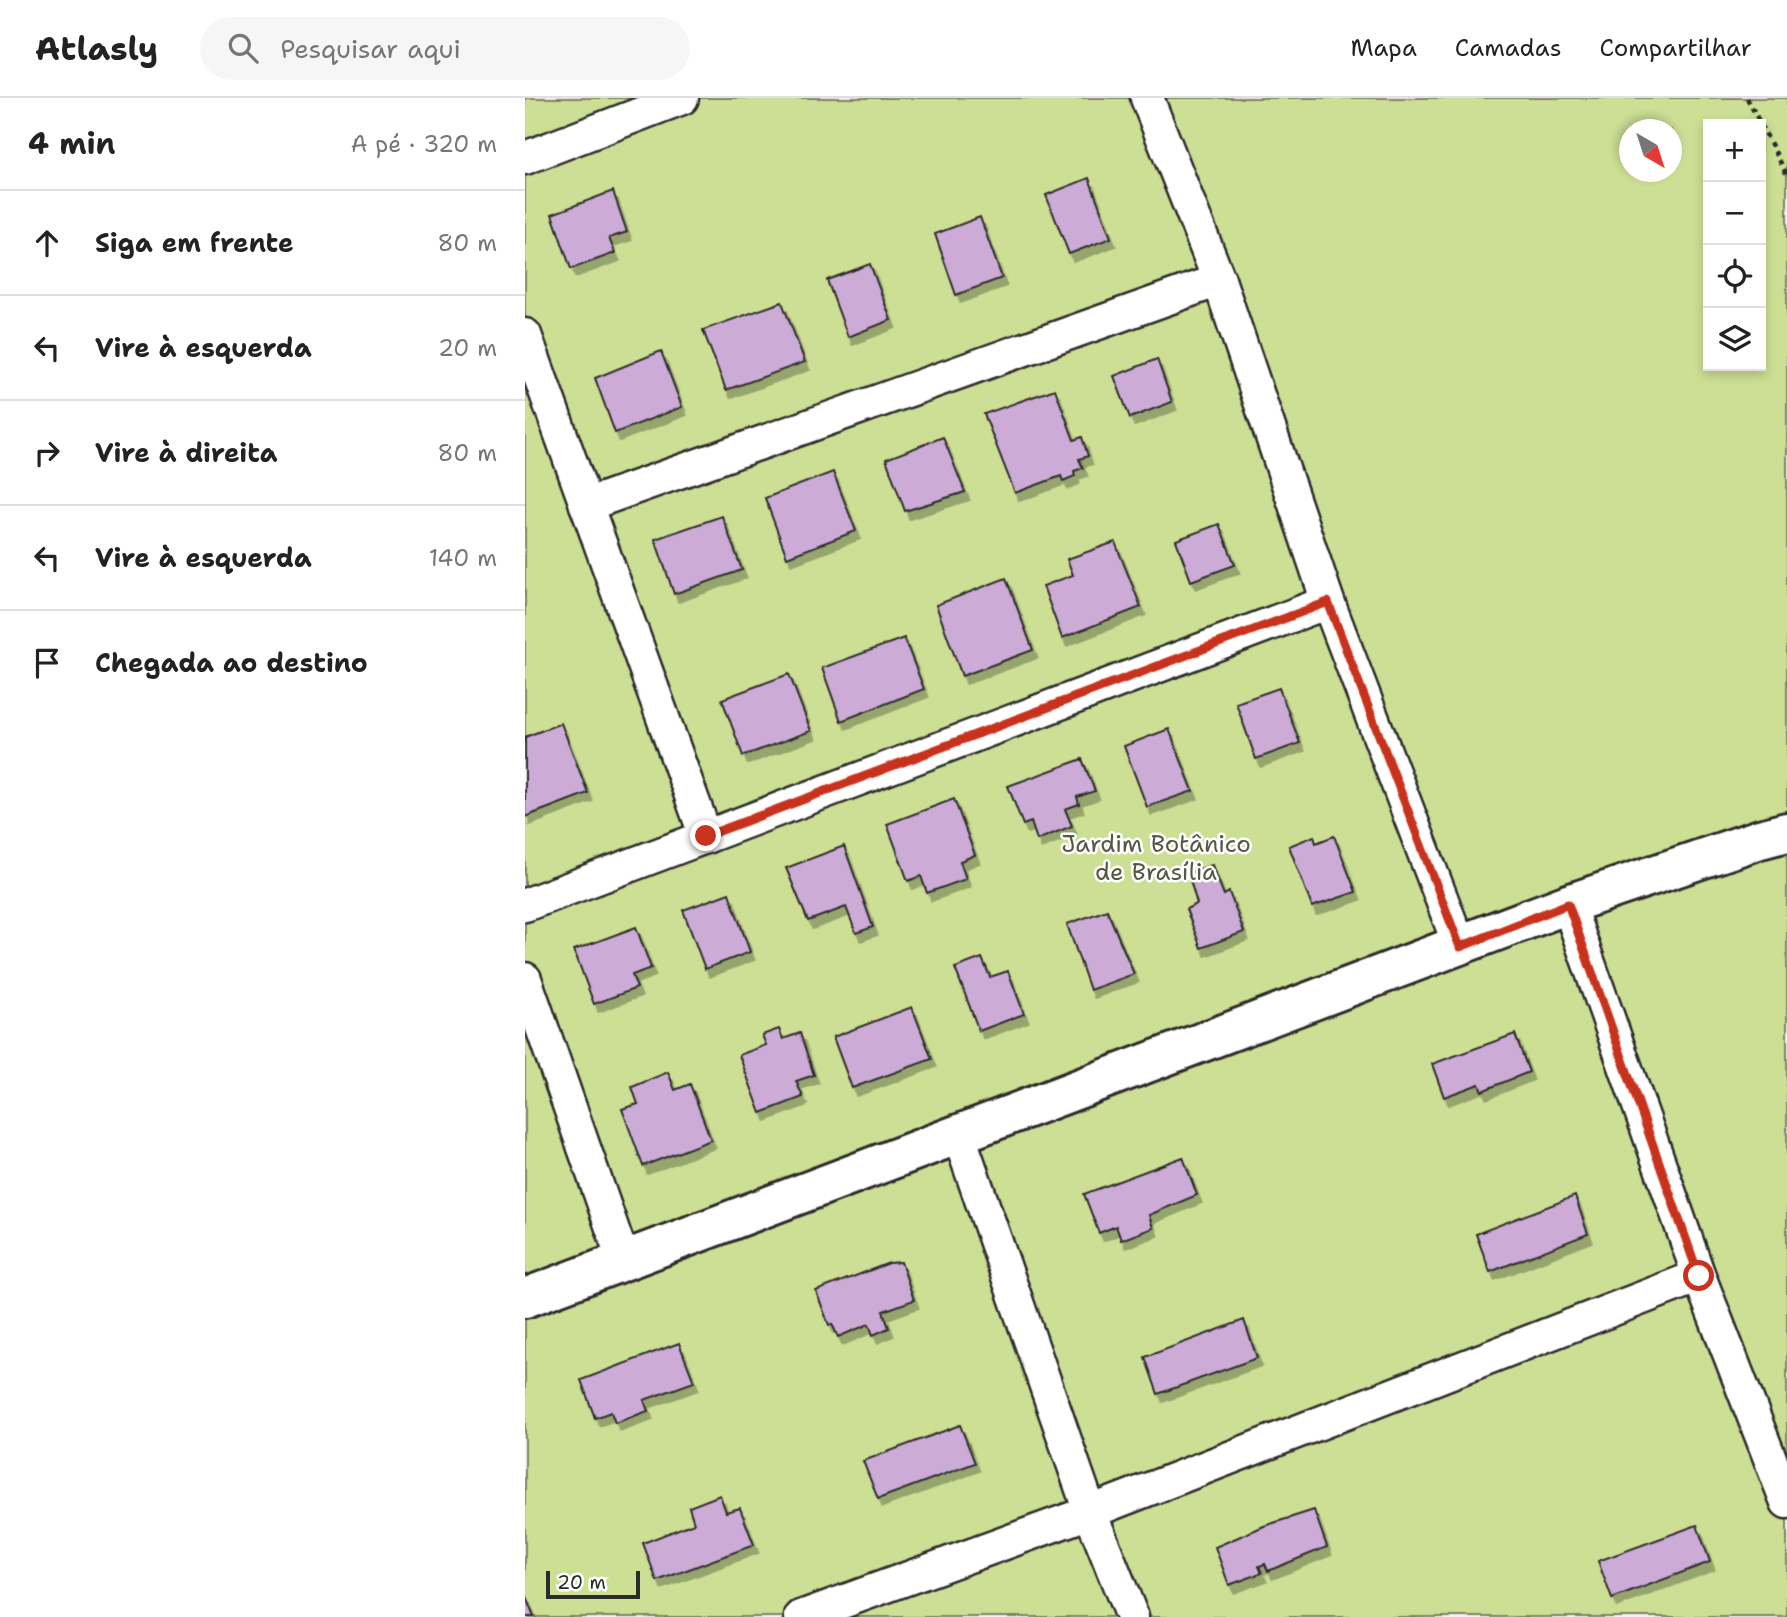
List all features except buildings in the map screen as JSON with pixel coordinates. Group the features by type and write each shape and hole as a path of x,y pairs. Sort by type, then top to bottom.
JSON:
{"street":[{"path":"525,158 682,98"},
{"path":"1147,98 1219,280 1328,602 1460,947"},
{"path":"586,505 1219,280"},
{"path":"525,335 706,836"},
{"path":"525,905 1328,602"},
{"path":"525,1298 1568,904 1787,832"},
{"path":"1568,904 1699,1276 1787,1502"},
{"path":"525,979 624,1262"},
{"path":"959,1136 1090,1512 1132,1617"},
{"path":"801,1617 1090,1512 1699,1276"}],"path":[{"path":"1747,98 1787,176"}],"green space":[{"name":"Jardim Botânico de Brasília","path":"525,98 1787,98 1787,1617 525,1617"}],"route":[{"path":"706,836 1328,602 1460,947 1568,904 1699,1276"}]}
